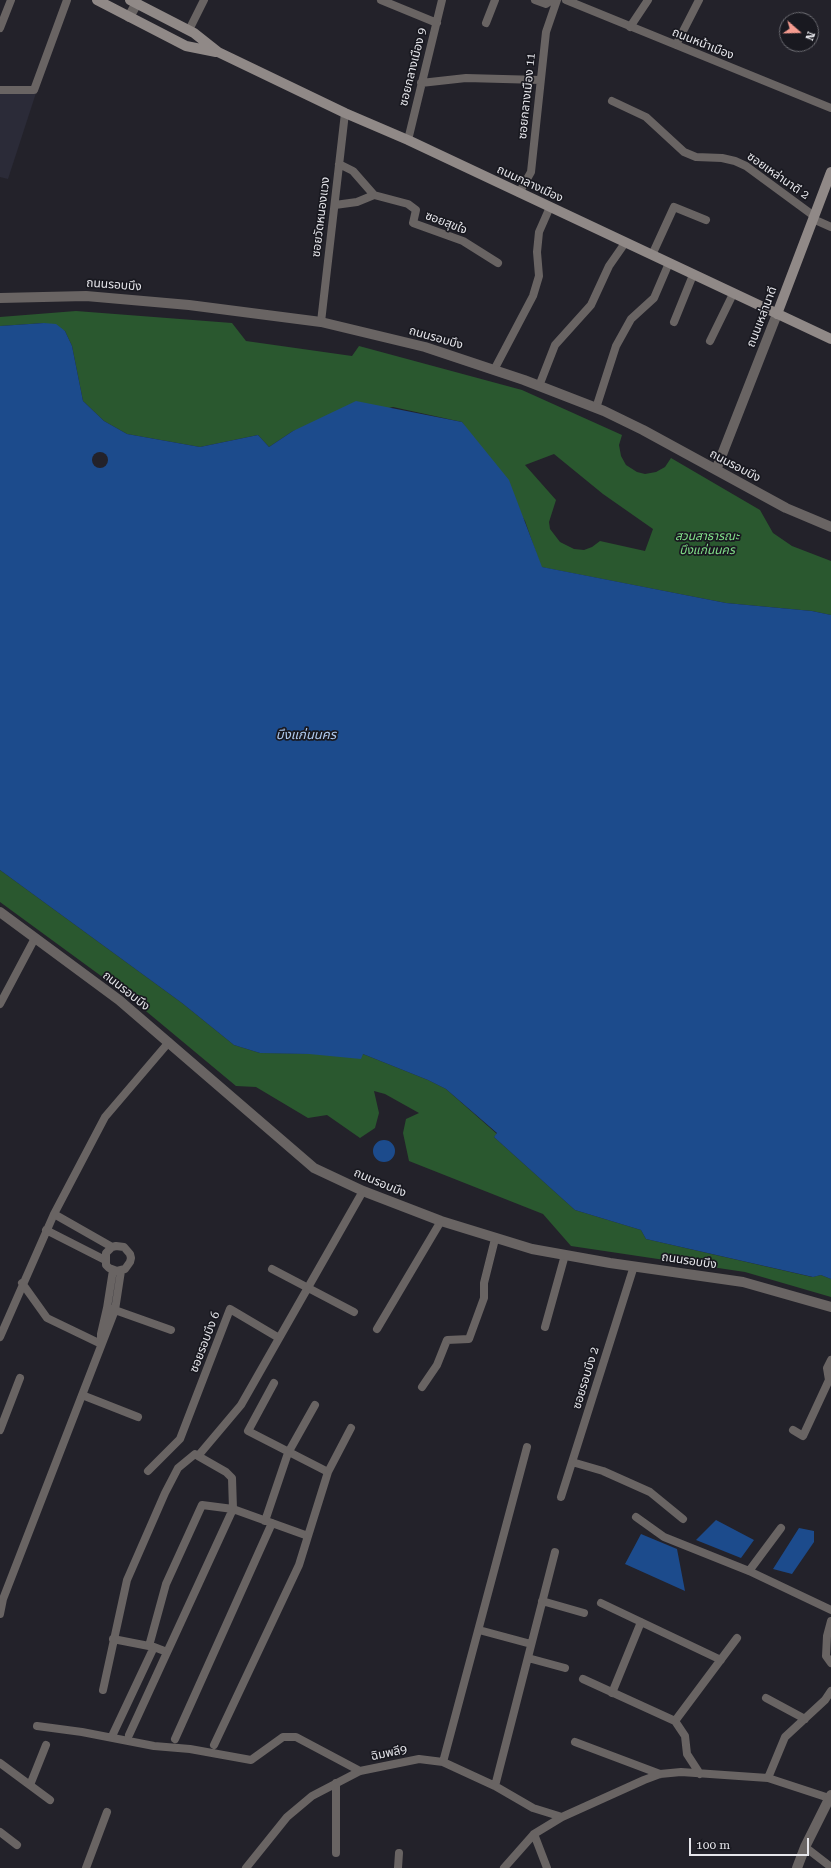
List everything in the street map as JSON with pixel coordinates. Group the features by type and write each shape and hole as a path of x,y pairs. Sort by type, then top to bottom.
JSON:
{"main road":[{"name":"ถนนกลางเมือง","path":"97,0 186,46 218,52"},
{"name":"ถนนกลางเมือง","path":"135,1 188,30 218,52 345,113 408,140 831,339"},
{"name":"ถนนเหล่านาดี","path":"776,314 831,172"}],"street":[{"path":"0,28 11,0"},
{"path":"0,90 34,90 67,0"},
{"path":"188,30 204,0"},
{"path":"381,0 437,23"},
{"name":"ซอยกลางเมือง 9","path":"408,140 442,0"},
{"path":"486,23 495,0"},
{"path":"534,0 546,4 552,0"},
{"name":"ซอยกลางเมือง 11","path":"519,193 531,172 546,32 557,0"},
{"name":"ถนนหน้าเมือง","path":"566,0 831,108"},
{"path":"630,27 648,0"},
{"path":"676,45 699,0"},
{"path":"129,17 135,1"},
{"path":"421,83 466,78 540,80"},
{"name":"ซอยเหล่านาดี 2","path":"612,101 646,117 684,152 696,157 736,160 814,217 831,227"},
{"name":"ซอยวัดหนองแวง","path":"321,322 345,113"},
{"path":"335,205 357,202 374,194 353,171 339,164"},
{"name":"ซอยสุขใจ","path":"374,194 408,204 416,210 413,223 463,241 498,263"},
{"path":"652,255 674,207 706,220"},
{"path":"494,370 535,289 539,276 537,252 539,232 550,208"},
{"path":"539,386 556,345 590,305 609,266 625,243"},
{"path":"596,408 616,346 631,319 654,298 669,263"},
{"path":"674,322 693,275"},
{"path":"710,341 734,294"},
{"name":"ถนนรอบบึง","path":"0,298 86,296 189,305 321,322 426,347 539,386 596,408 643,430 786,508 831,526"},
{"name":"ถนนเหล่านาดี","path":"716,470 776,314"},
{"name":"ถนนรอบบึง","path":"0,912 119,1000 314,1168 363,1191 441,1221 495,1239 532,1249 743,1282 831,1307"},
{"path":"0,1004 35,938"},
{"path":"0,1337 46,1230 105,1117 169,1042"},
{"path":"198,1456 241,1405 363,1191"},
{"path":"54,1214 112,1247"},
{"path":"377,1329 441,1221"},
{"path":"46,1230 105,1260"},
{"path":"422,1387 437,1365 447,1340 469,1339 484,1298 484,1283 495,1239"},
{"path":"112,1247 124,1247 130,1254 130,1262 125,1269 117,1271 106,1265 105,1260 106,1252 112,1247"},
{"path":"545,1327 564,1255"},
{"name":"ซอยรอบบึง 2","path":"561,1497 634,1266"},
{"path":"272,1269 354,1312"},
{"path":"0,1614 3,1599 101,1344 101,1334 111,1309 117,1271"},
{"path":"22,1283 47,1318 101,1344"},
{"path":"111,1309 171,1330"},
{"name":"ซอยรอบบึง 6","path":"148,1471 180,1439 230,1310 279,1338"},
{"path":"793,1430 803,1436 829,1380 828,1368 831,1360"},
{"path":"0,1430 20,1378"},
{"path":"274,1383 248,1431 328,1472"},
{"path":"82,1396 138,1417"},
{"path":"174,1739 269,1522 288,1452 315,1405"},
{"path":"214,1745 298,1565 328,1472 351,1428"},
{"path":"443,1762 527,1447"},
{"path":"103,1690 127,1580 165,1493 178,1468 195,1454 226,1472 232,1478 233,1509 129,1735"},
{"path":"572,1462 603,1471 650,1492 683,1519"},
{"path":"113,1734 152,1647 166,1584 202,1505 233,1509 308,1536"},
{"path":"636,1517 664,1536 749,1571 831,1610"},
{"path":"749,1571 781,1528"},
{"path":"495,1786 555,1552"},
{"path":"542,1601 584,1613"},
{"path":"601,1603 721,1660"},
{"path":"831,1621 827,1636 826,1656 831,1663"},
{"path":"612,1693 641,1622"},
{"path":"479,1630 531,1644"},
{"path":"675,1721 737,1638"},
{"path":"113,1639 152,1647 167,1652"},
{"path":"528,1658 565,1668"},
{"path":"583,1680 675,1721 685,1736 687,1754 700,1774"},
{"path":"768,1778 785,1737 825,1700 831,1691"},
{"path":"766,1698 805,1719"},
{"path":"37,1726 82,1732 154,1746 190,1749 251,1760 283,1737 296,1737 360,1771"},
{"path":"575,1742 660,1774"},
{"path":"30,1785 46,1745"},
{"name":"ฉิมพลี9","path":"246,1868 287,1817 312,1796 360,1771 419,1759 443,1762 495,1786 533,1808 562,1817"},
{"path":"0,1763 50,1800"},
{"path":"504,1868 534,1834 562,1817 644,1780 660,1774 681,1772 768,1778 830,1796 805,1847 797,1868"},
{"path":"336,1783 336,1853"},
{"path":"86,1868 107,1812"},
{"path":"0,1832 17,1845"},
{"path":"534,1834 547,1868"},
{"path":"805,1847 831,1868"},
{"path":"398,1868 399,1853"}],"shaded area":[{"path":"0,93 36,93 8,179 0,177"}],"green space":[{"name":"สวนสาธารณะ บึงแก่นนคร","path":"76,311 232,323 246,341 352,356 359,346 522,390 622,435 619,445 621,456 626,465 637,472 645,474 656,472 665,467 671,458 760,510 773,533 792,546 831,561 831,615 812,611 726,603 541,567 525,521 462,422 393,407 293,431 269,447 258,435 200,447 127,434 104,421 83,401 72,346 65,331 44,323 0,326 0,317","holes":["554,454 603,494 653,529 645,551 600,541 592,547 584,550 574,549 560,542 550,529 549,522 556,500 525,465"]},
{"path":"0,870 182,1003 234,1045 260,1053 363,1054 428,1080 446,1089 497,1134 494,1137 575,1210 641,1230 646,1239 812,1277 821,1275 831,1279 831,1297 745,1272 571,1246 543,1214 409,1161 403,1133 406,1119 419,1113 385,1094 374,1091 379,1113 375,1128 360,1138 327,1115 308,1118 256,1087 236,1086 123,992 0,902"}],"water":[{"name":"บึงแก่นนคร","path":"44,323 56,324 65,331 72,346 83,401 104,421 127,434 200,447 258,435 269,447 293,431 356,401 462,422 509,480 542,567 726,603 812,611 831,615 831,1279 821,1275 813,1277 646,1239 641,1230 575,1210 494,1137 497,1133 446,1089 428,1080 363,1054 361,1059 309,1054 260,1053 234,1045 182,1003 0,870 0,326"},
{"path":"380,1140 388,1140 395,1147 395,1155 388,1162 380,1162 373,1155 373,1147"},
{"path":"716,1520 754,1540 741,1558 696,1540"},
{"path":"799,1528 814,1531 814,1542 792,1574 773,1569"},
{"path":"641,1534 677,1549 685,1591 625,1564"}],"pier":[{"path":"100,452 106,454 108,460 106,466 100,468 94,466 92,460 94,454"}]}
